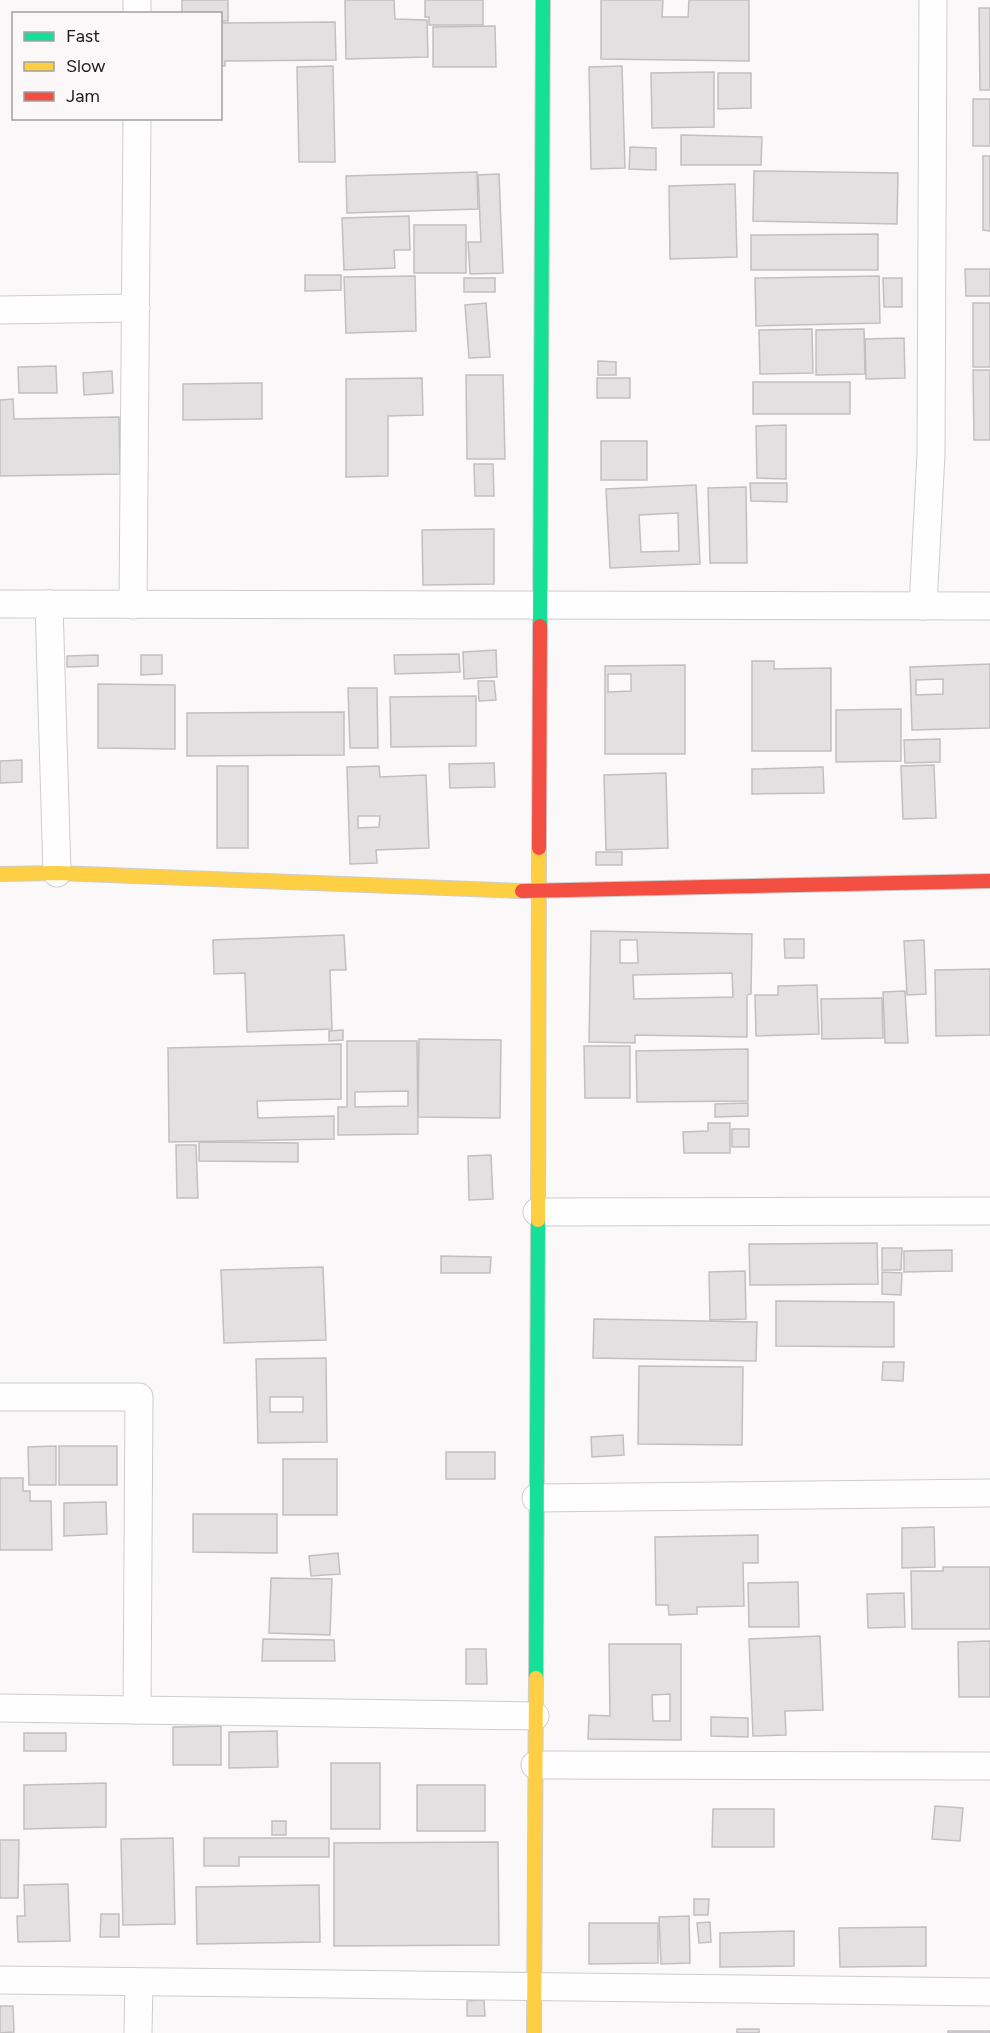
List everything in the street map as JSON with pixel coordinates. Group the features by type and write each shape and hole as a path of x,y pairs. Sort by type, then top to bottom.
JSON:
{"street":[{"path":"534,2033 543,0"},
{"path":"923,606 931,454 933,0"},
{"path":"134,605 137,120"},
{"path":"0,310 136,308"},
{"path":"0,604 990,606"},
{"path":"49,604 57,873"},
{"path":"0,874 57,873 539,892 990,881"},
{"path":"537,1212 990,1211"},
{"path":"0,1397 139,1397 136,1710"},
{"path":"536,1498 990,1493"},
{"path":"0,1708 535,1716"},
{"path":"535,1765 990,1766"},
{"path":"0,1980 990,1992"},
{"path":"138,2033 139,1982"}],"building":[{"path":"182,0 228,0 228,21 222,21 222,12 182,12"},
{"path":"345,0 394,0 395,19 427,20 428,57 346,59"},
{"path":"425,0 483,0 483,25 429,25 429,17 425,17"},
{"path":"601,0 663,0 662,17 688,17 689,0 749,0 749,61 601,59"},
{"path":"979,8 990,8 990,90 980,90"},
{"path":"335,22 336,60 225,61 225,66 222,66 222,23"},
{"path":"495,26 496,67 433,67 433,27"},
{"path":"333,66 335,162 299,162 297,67"},
{"path":"622,66 625,168 591,169 589,67"},
{"path":"714,72 714,127 652,128 651,73"},
{"path":"718,73 751,73 751,108 718,109"},
{"path":"973,99 990,99 990,146 973,146"},
{"path":"681,135 762,137 761,165 681,165"},
{"path":"630,147 656,148 656,170 629,169"},
{"path":"983,156 990,156 990,231 983,230"},
{"path":"754,171 898,173 897,224 753,221"},
{"path":"477,172 478,209 347,213 346,176"},
{"path":"499,174 503,273 470,274 468,242 481,242 478,175"},
{"path":"735,184 737,257 670,259 669,186"},
{"path":"409,216 410,250 394,250 395,268 344,270 342,218"},
{"path":"414,225 466,225 466,273 414,273"},
{"path":"878,234 878,270 751,270 751,235"},
{"path":"965,269 990,269 990,296 966,296"},
{"path":"305,275 341,275 341,290 305,291"},
{"path":"415,276 416,331 346,333 344,277"},
{"path":"879,276 880,323 756,326 755,278"},
{"path":"464,278 495,278 495,292 464,292"},
{"path":"883,278 902,278 902,307 884,307"},
{"path":"486,303 490,357 469,358 465,305"},
{"path":"973,303 990,303 990,367 973,367"},
{"path":"812,329 813,373 760,374 759,330"},
{"path":"864,329 865,374 816,375 816,330"},
{"path":"904,338 905,378 866,379 865,339"},
{"path":"598,361 616,362 616,375 598,375"},
{"path":"56,366 57,393 19,393 18,367"},
{"path":"973,370 990,370 990,440 974,440"},
{"path":"112,371 113,393 84,395 83,373"},
{"path":"466,375 503,375 505,459 467,459"},
{"path":"422,378 423,415 388,416 388,476 346,477 346,379"},
{"path":"597,378 630,378 630,398 597,398"},
{"path":"753,382 850,382 850,414 753,414"},
{"path":"262,383 262,419 183,420 183,384"},
{"path":"13,399 14,419 119,417 120,474 0,476 0,400"},
{"path":"786,425 786,479 757,478 756,426"},
{"path":"601,441 647,441 647,480 601,480"},
{"path":"474,464 493,464 494,496 475,496"},
{"path":"750,483 787,483 787,502 751,501"},
{"path":"696,485 700,564 610,568 606,489","holes":["678,513 679,551 641,552 639,515"]},
{"path":"746,487 747,563 710,563 708,488"},
{"path":"494,529 494,584 423,585 422,530"},
{"path":"496,650 497,677 464,679 463,652"},
{"path":"459,654 460,672 395,674 394,655"},
{"path":"98,655 98,666 67,667 67,656"},
{"path":"141,655 162,655 162,674 141,675"},
{"path":"752,661 774,661 774,669 831,668 831,751 752,751"},
{"path":"990,664 990,728 912,730 910,667","holes":["943,679 943,694 916,695 916,680"]},
{"path":"685,665 685,754 605,754 605,666","holes":["608,674 631,674 631,691 608,692"]},
{"path":"478,681 494,681 496,700 479,701"},
{"path":"98,684 175,685 175,749 98,748"},
{"path":"348,688 377,688 378,748 350,748"},
{"path":"476,696 476,746 391,747 390,697"},
{"path":"901,709 901,761 836,762 836,710"},
{"path":"344,712 344,755 187,756 187,713"},
{"path":"940,739 940,762 905,763 904,740"},
{"path":"22,760 22,782 0,783 0,761"},
{"path":"494,763 495,787 450,788 449,764"},
{"path":"934,765 936,818 903,819 901,766"},
{"path":"217,766 248,766 248,848 217,848"},
{"path":"379,766 380,777 426,775 429,848 376,850 377,863 350,864 347,767","holes":["358,816 380,816 379,827 358,828"]},
{"path":"823,767 824,793 752,794 752,769"},
{"path":"666,773 668,848 606,850 604,775"},
{"path":"596,852 622,852 622,865 596,865"},
{"path":"591,931 752,934 751,994 747,995 747,1037 635,1035 635,1043 589,1042","holes":["620,940 637,940 638,963 620,963","732,973 733,997 634,999 633,975"]},
{"path":"344,935 346,970 330,970 332,1029 247,1032 245,973 214,974 213,940"},
{"path":"784,939 804,939 804,958 785,958"},
{"path":"924,940 926,994 907,995 904,941"},
{"path":"990,969 990,1035 936,1036 935,970"},
{"path":"817,985 819,1034 756,1036 755,995 778,995 778,986"},
{"path":"905,991 908,1043 885,1043 883,992"},
{"path":"882,998 883,1038 822,1039 821,999"},
{"path":"343,1030 343,1040 329,1041 329,1031"},
{"path":"419,1039 501,1040 500,1118 418,1117"},
{"path":"347,1041 417,1041 418,1134 338,1135 338,1107 347,1107","holes":["408,1091 408,1106 355,1107 355,1092"]},
{"path":"341,1044 341,1099 257,1101 258,1118 334,1116 334,1139 169,1142 168,1048"},
{"path":"584,1046 630,1046 630,1098 585,1098"},
{"path":"748,1049 748,1101 637,1102 636,1051"},
{"path":"748,1103 748,1116 715,1117 715,1104"},
{"path":"708,1123 730,1123 730,1153 684,1153 683,1132 708,1131"},
{"path":"732,1129 749,1129 749,1147 732,1147"},
{"path":"199,1142 298,1143 298,1162 199,1161"},
{"path":"176,1145 196,1145 198,1198 177,1198"},
{"path":"491,1155 493,1199 469,1200 468,1156"},
{"path":"877,1243 878,1284 750,1285 749,1244"},
{"path":"882,1248 902,1248 901,1270 882,1270"},
{"path":"952,1250 952,1271 904,1272 904,1251"},
{"path":"441,1256 491,1257 490,1273 441,1273"},
{"path":"323,1267 326,1340 224,1343 221,1270"},
{"path":"745,1271 746,1319 710,1320 709,1272"},
{"path":"882,1272 902,1273 901,1295 882,1294"},
{"path":"776,1301 894,1302 894,1347 776,1346"},
{"path":"594,1319 757,1322 756,1361 593,1358"},
{"path":"326,1358 327,1442 258,1443 256,1359","holes":["270,1397 303,1397 303,1412 270,1412"]},
{"path":"883,1362 904,1362 903,1381 882,1380"},
{"path":"639,1366 743,1367 742,1445 638,1444"},
{"path":"623,1435 624,1455 592,1457 591,1437"},
{"path":"56,1446 56,1485 29,1485 28,1447"},
{"path":"59,1446 117,1446 117,1485 59,1485"},
{"path":"446,1452 495,1452 495,1479 446,1479"},
{"path":"283,1459 337,1459 337,1515 283,1515"},
{"path":"0,1478 23,1478 23,1491 30,1491 30,1501 51,1501 52,1550 0,1550"},
{"path":"106,1502 107,1534 64,1536 64,1503"},
{"path":"193,1514 277,1514 277,1553 193,1552"},
{"path":"934,1527 935,1567 902,1568 902,1528"},
{"path":"758,1535 758,1563 743,1563 744,1606 697,1607 697,1614 669,1615 668,1605 656,1605 655,1537"},
{"path":"338,1553 340,1574 311,1576 309,1556"},
{"path":"943,1567 990,1567 990,1629 912,1629 911,1571 943,1571"},
{"path":"271,1578 332,1579 330,1635 269,1633"},
{"path":"798,1582 799,1627 749,1627 748,1583"},
{"path":"904,1593 905,1627 868,1628 867,1594"},
{"path":"820,1636 823,1710 785,1711 786,1735 753,1736 749,1639"},
{"path":"263,1639 334,1640 335,1661 262,1661"},
{"path":"990,1641 990,1697 959,1697 958,1642"},
{"path":"609,1644 681,1644 681,1740 588,1739 589,1715 610,1716","holes":["670,1694 670,1721 653,1721 652,1695"]},
{"path":"466,1649 486,1649 487,1684 466,1684"},
{"path":"711,1717 748,1718 748,1737 711,1736"},
{"path":"221,1726 221,1765 173,1765 173,1727"},
{"path":"277,1731 278,1767 229,1768 229,1732"},
{"path":"24,1733 66,1733 66,1751 24,1751"},
{"path":"331,1763 380,1763 380,1829 331,1829"},
{"path":"106,1783 106,1827 24,1829 24,1785"},
{"path":"417,1785 485,1785 485,1831 417,1831"},
{"path":"935,1806 963,1808 960,1841 932,1839"},
{"path":"713,1809 774,1809 774,1847 712,1847"},
{"path":"272,1821 286,1821 286,1835 272,1835"},
{"path":"173,1838 175,1924 123,1925 121,1839"},
{"path":"204,1838 329,1838 329,1857 239,1857 239,1866 204,1866"},
{"path":"0,1840 19,1840 18,1898 0,1898"},
{"path":"498,1842 499,1945 334,1946 334,1843"},
{"path":"68,1884 70,1941 18,1942 17,1916 25,1916 24,1885"},
{"path":"319,1885 320,1942 197,1944 196,1887"},
{"path":"694,1899 709,1899 708,1915 694,1915"},
{"path":"101,1914 119,1914 119,1937 100,1937"},
{"path":"689,1916 690,1963 661,1964 659,1917"},
{"path":"710,1922 711,1942 699,1943 697,1923"},
{"path":"589,1923 658,1923 658,1963 589,1964"},
{"path":"926,1927 926,1966 840,1967 839,1928"},
{"path":"794,1931 794,1966 720,1967 720,1933"},
{"path":"484,2000 485,2016 467,2016 467,2001"},
{"path":"0,2006 13,2006 14,2032 0,2033"},
{"path":"737,2029 759,2029 759,2033 737,2033"},
{"path":"948,2031 990,2031 990,2033 948,2033"}],"traffic: fast":[{"path":"540,626 543,0"},
{"path":"536,1678 538,1220"}],"traffic: slow":[{"path":"538,1220 539,848"},
{"path":"0,874 57,873 522,891"},
{"path":"534,2033 536,1678"}],"traffic: jam":[{"path":"539,848 540,626"},
{"path":"522,891 990,881"}]}
